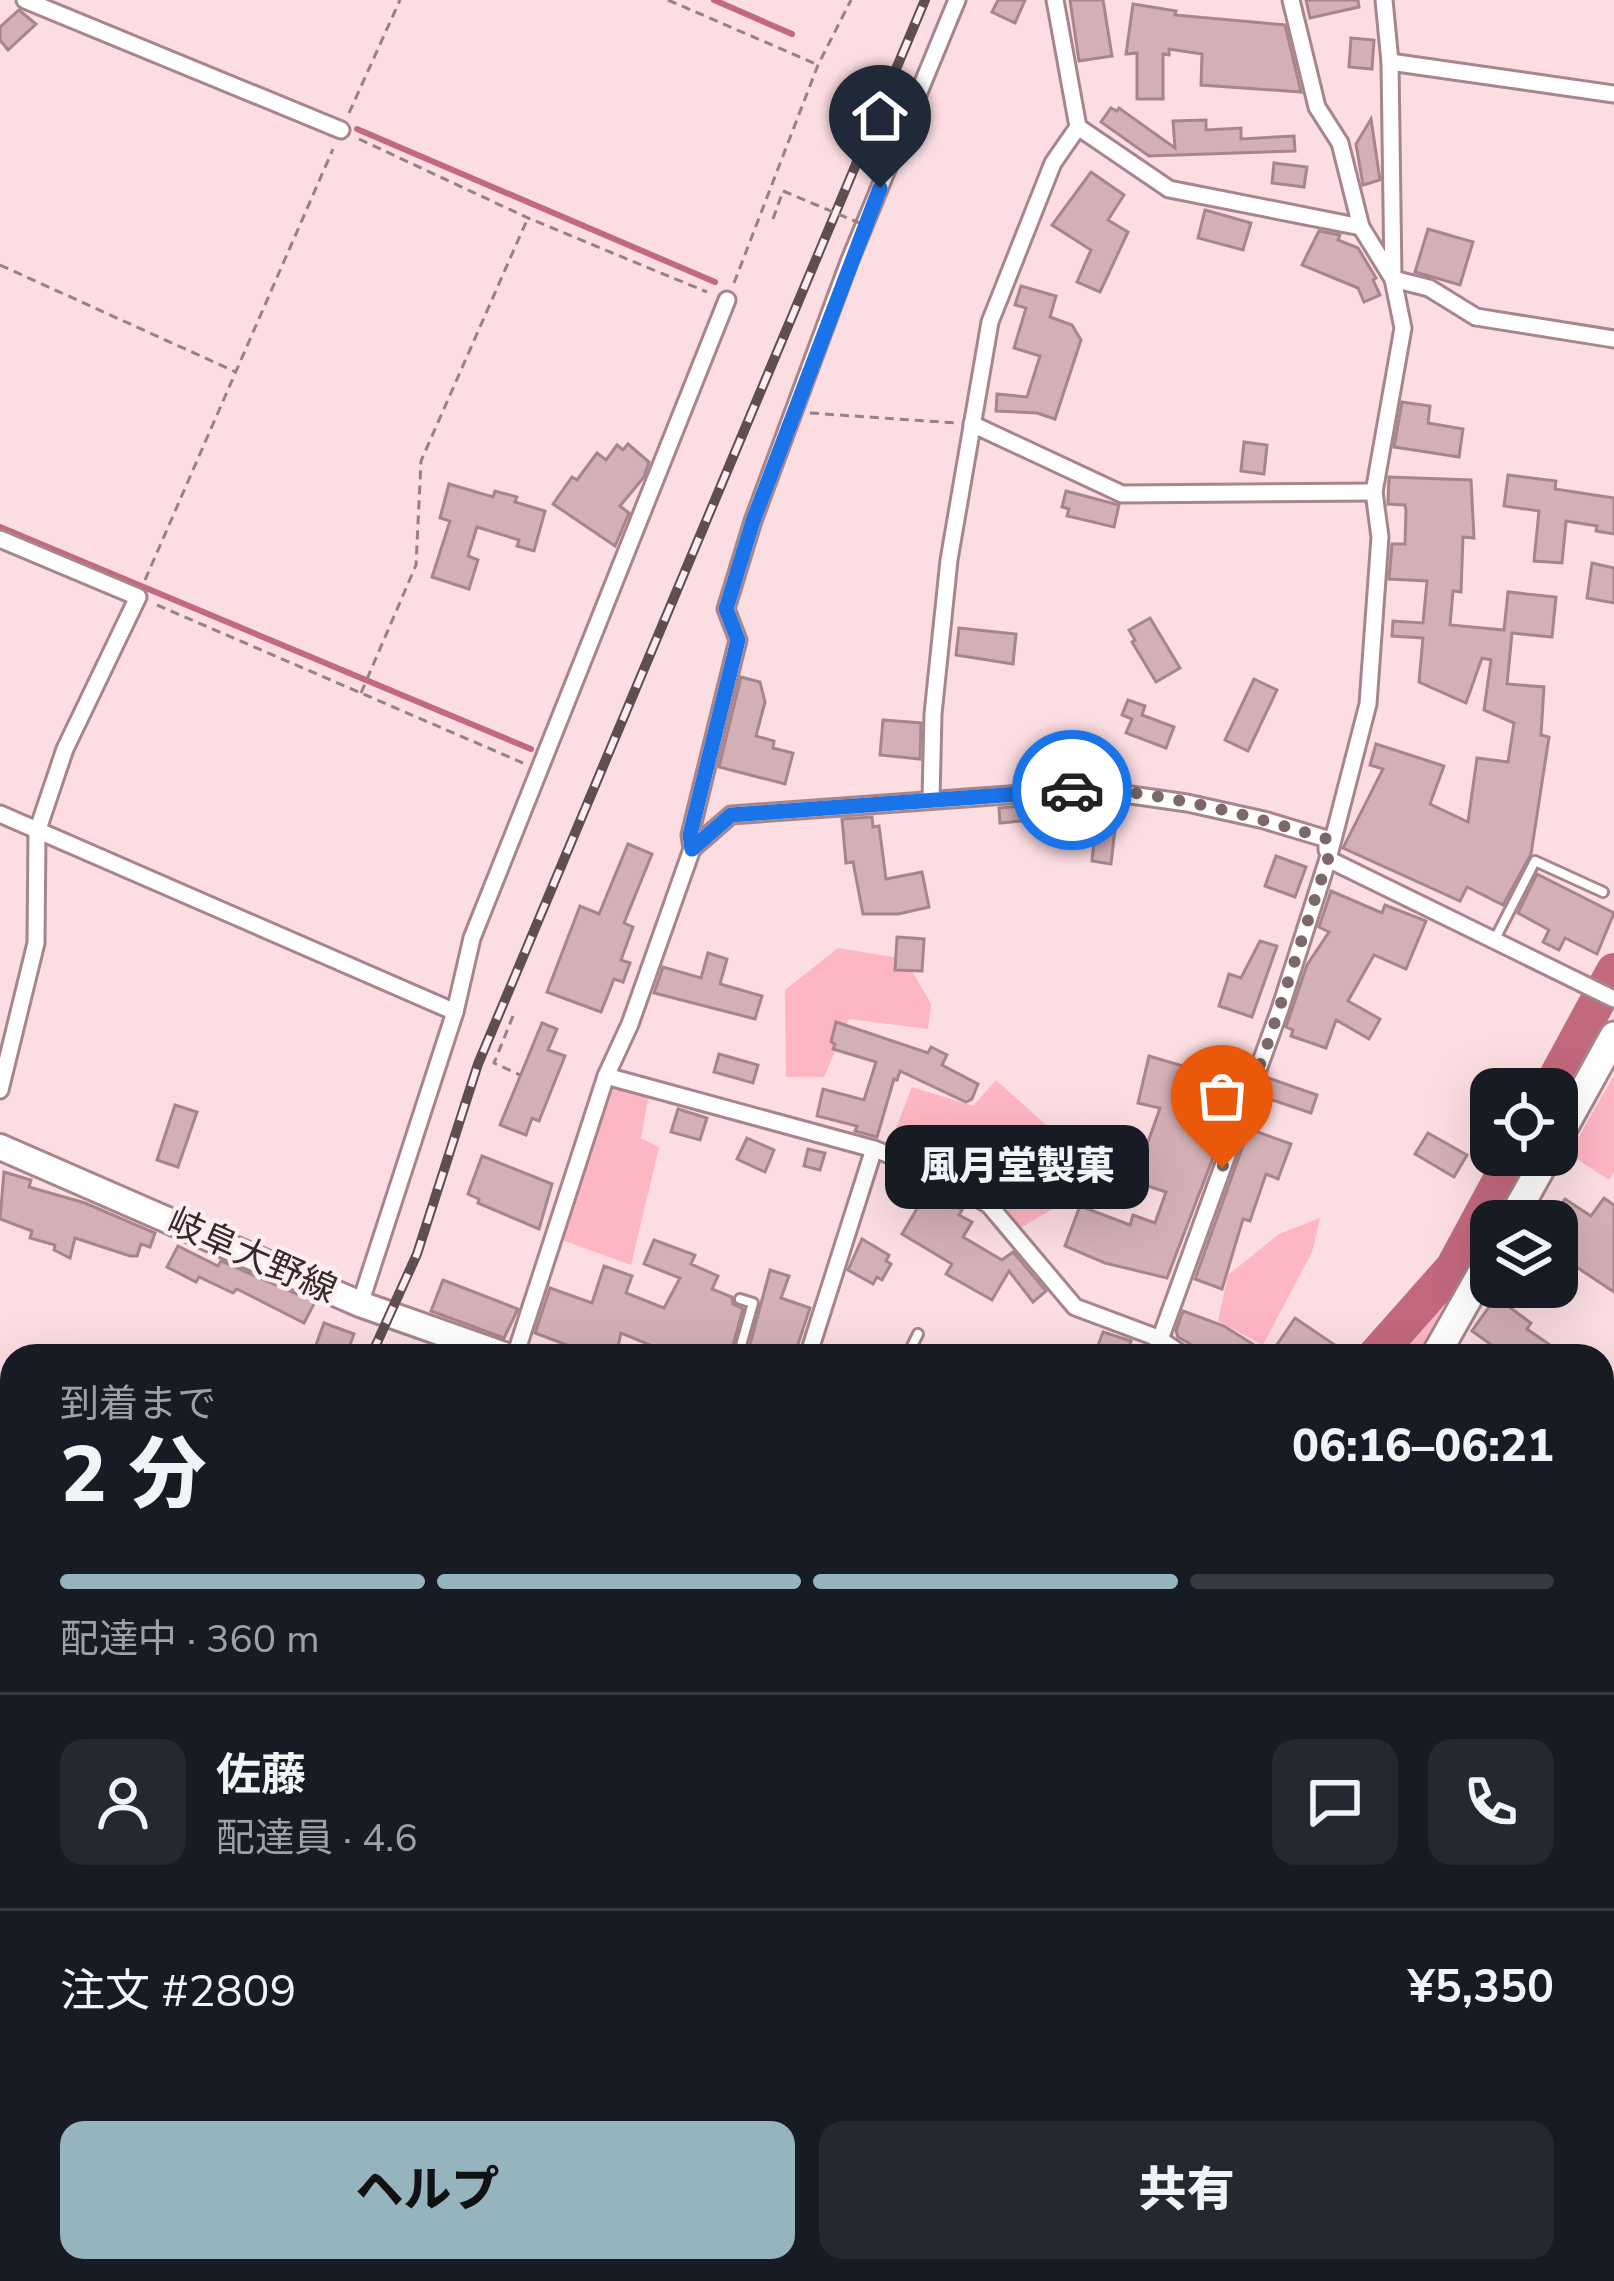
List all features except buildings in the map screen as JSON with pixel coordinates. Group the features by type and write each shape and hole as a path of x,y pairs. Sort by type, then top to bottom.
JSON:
{"highway":[{"path":"1578,1101 1614,1036"},
{"path":"1442,1344 1470,1294"}],"main road":[{"name":"岐阜大野線","path":"0,1147 360,1304 476,1344"}],"street":[{"path":"26,0 341,130"},
{"path":"515,1344 606,1076 630,1024 692,849 690,835 738,640 726,609 753,521 849,262 957,0"},
{"path":"931,799 933,714 949,560 990,322 1053,163 1078,127 1055,0"},
{"path":"1292,0 1317,107 1340,143 1361,227 1394,279 1429,288 1476,316 1614,339"},
{"path":"1157,1344 1269,1040 1328,859 1367,704 1380,536 1374,491 1403,328 1394,279 1390,62 1384,0"},
{"path":"1390,62 1614,94"},
{"path":"1078,127 1169,189 1361,227"},
{"path":"360,1304 455,1012 472,938 727,300"},
{"path":"972,424 1122,494 1374,491"},
{"path":"0,539 137,596 65,749 37,832 36,943 0,1090"},
{"path":"692,849 731,815 1089,789 1264,820 1327,839 1328,859"},
{"path":"0,814 455,1012"},
{"path":"1328,859 1612,998"},
{"path":"606,1076 874,1149 929,1170 989,1205 1075,1307 1167,1344"},
{"path":"812,1344 874,1149"}],"lane":[{"path":"1496,939 1534,861 1603,892"},
{"path":"740,1299 753,1303 741,1344"},
{"path":"913,1344 918,1334"}],"path":[{"path":"400,0 137,596 541,771"},
{"path":"668,0 818,65"},
{"path":"341,130 528,218 727,300 818,65 851,0"},
{"path":"773,219 783,191 867,226"},
{"path":"361,695 416,565 421,461 528,218"},
{"path":"0,265 238,372"},
{"path":"796,412 972,424"},
{"path":"513,1016 494,1063 520,1075"}],"shaded area":[{"path":"838,948 905,959 931,1004 928,1029 849,1019 824,1077 786,1077 785,990"},
{"path":"1614,1075 1614,1172 1609,1180 1578,1160 1578,1138"},
{"path":"996,1080 1086,1161 1060,1205 1020,1228 960,1179 889,1146 912,1087 973,1106"},
{"path":"615,1083 649,1094 641,1138 659,1147 631,1265 562,1240"},
{"path":"1320,1218 1312,1252 1261,1344 1218,1321 1228,1275 1279,1234"},
{"path":"1452,1290 1423,1344 1398,1344 1434,1297"}],"waterway":[{"path":"714,0 792,34"},
{"path":"357,129 715,282"},
{"path":"0,527 531,749"},
{"path":"1561,1068 1614,971"},
{"path":"1386,1344 1453,1268 1503,1176"}],"railway":[{"path":"376,1344 417,1254 478,1064 925,0"}],"way so far":[{"path":"1072,790 1187,803 1327,839 1328,859 1222,1168"}],"place":[{"name":"風月堂製菓","path":"1222,1168"}],"route":[{"path":"880,188 767,481 726,609 738,640 690,835 692,849 731,815 1072,790"}]}
